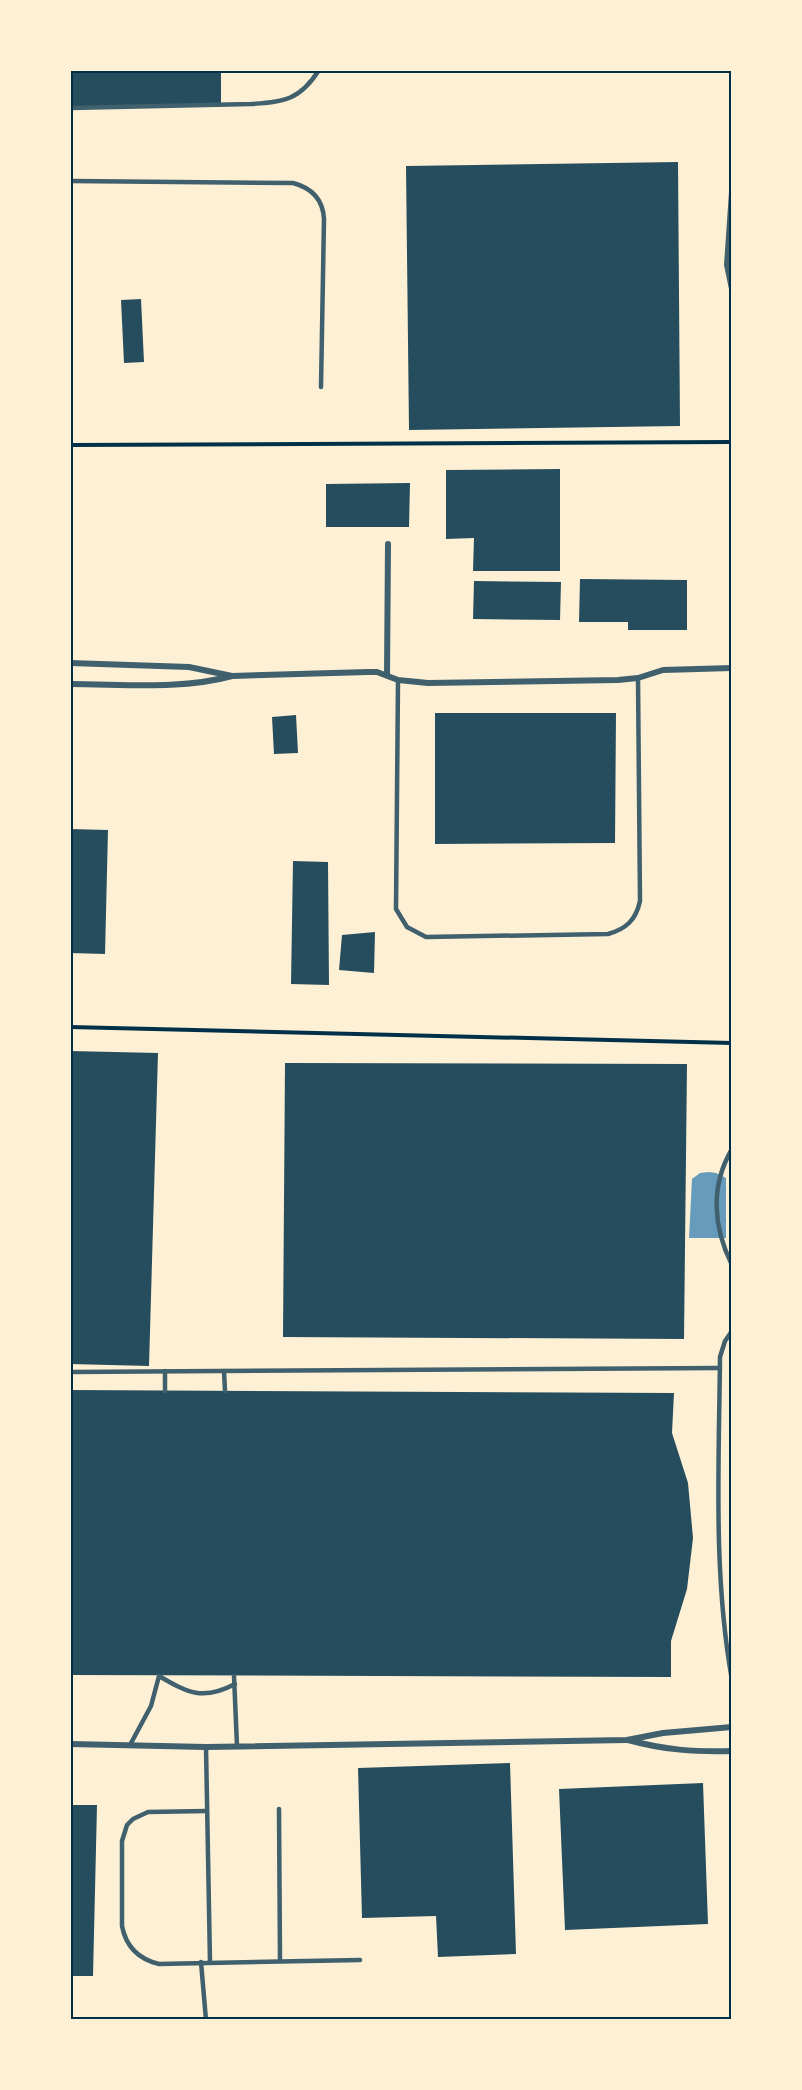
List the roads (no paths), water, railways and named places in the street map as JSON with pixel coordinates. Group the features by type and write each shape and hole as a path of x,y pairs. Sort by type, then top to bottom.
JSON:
{"street":[{"path":"732,192 727,265 732,289"},
{"path":"387,675 388,544"},
{"path":"70,663 189,667 232,676"},
{"path":"70,684 194,683 232,676 368,672 387,675 398,680 428,683 638,678 663,670 732,668"},
{"path":"70,1744 206,1747 627,1740 663,1733 732,1727"},
{"path":"627,1740 682,1751 732,1751"}],"lane":[{"path":"70,108 280,102 297,95 311,84 319,70"},
{"path":"70,181 293,183 312,191 323,208 324,219 321,387"},
{"path":"398,680 396,909 407,927 426,937 608,934 626,927 633,920 640,902 638,678"},
{"path":"732,1149 718,1179 716,1198 716,1217 720,1235 732,1265"},
{"path":"732,1331 725,1341 720,1357 721,1567 724,1628 732,1680"},
{"path":"70,1372 720,1368"},
{"path":"165,1371 165,1390"},
{"path":"224,1371 225,1391"},
{"path":"130,1745 151,1706 159,1676 178,1688 201,1694 213,1694 235,1684"},
{"path":"234,1676 237,1746"},
{"path":"206,1747 210,1962"},
{"path":"279,1809 280,1961"},
{"path":"207,1811 148,1812 127,1825 122,1840 122,1926 129,1947 148,1961 159,1964 360,1960"},
{"path":"201,1962 206,2019"}],"water":[{"path":"709,1172 726,1178 726,1238 689,1238 692,1179 700,1173"}]}
